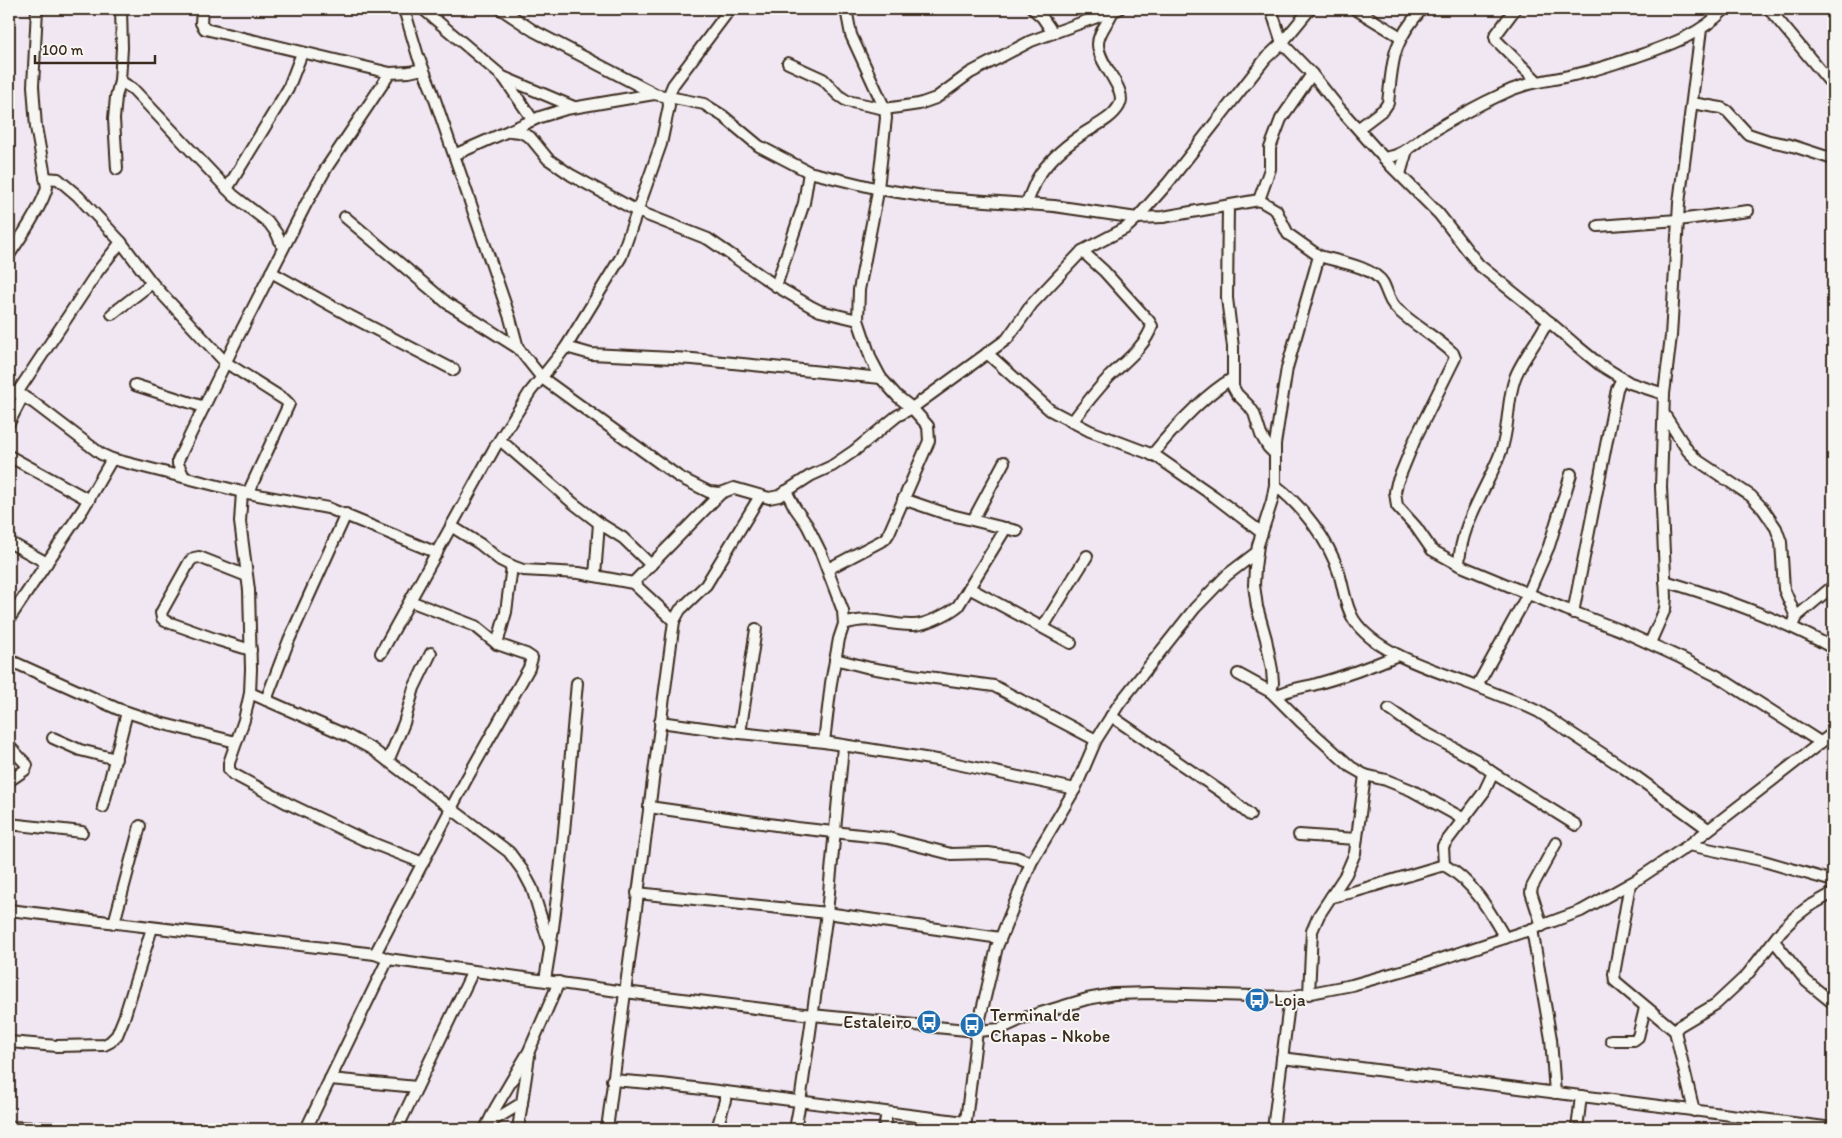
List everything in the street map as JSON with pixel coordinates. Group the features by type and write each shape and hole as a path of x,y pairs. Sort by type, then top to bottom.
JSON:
{"street":[{"path":"9,255 46,193 47,187 36,127 33,86 37,9"},
{"path":"116,169 114,119 116,97 120,82 123,27 121,9"},
{"path":"202,9 201,23 205,29 390,73 423,69"},
{"path":"404,9 510,318 518,348"},
{"path":"423,9 503,78 532,121 530,137"},
{"path":"501,9 534,31 654,94 704,104 723,116 759,146 809,172 879,189 930,197 1026,204 1137,218 1163,217 1259,200 1276,210 1288,234 1319,256 1365,270 1372,274 1382,282 1389,299 1396,309 1453,353 1455,358 1415,439 1395,492 1397,506 1416,527 1432,550 1459,565 1620,630 1718,676 1820,742"},
{"path":"381,653 500,440 530,392 566,347 621,257 637,211 643,200 661,144 669,106 668,97 674,84 730,9"},
{"path":"828,569 885,539 929,441 928,426 881,378 871,360 858,320 861,281 879,189 886,118 885,109 852,35 846,9"},
{"path":"1033,9 1042,17 1052,33"},
{"path":"1271,9 1282,43 1312,74 1340,109 1384,158 1439,214 1479,265 1577,346 1622,378 1639,387 1664,394"},
{"path":"633,583 721,493 734,488 769,498 779,496 810,476 820,473 838,462 897,416 912,408 1007,338 1032,304 1082,251 1126,228 1137,218 1168,183 1266,58 1282,43 1310,9"},
{"path":"1355,9 1401,37"},
{"path":"1359,128 1384,109 1388,103 1392,63 1401,37 1410,22 1422,9"},
{"path":"1515,9 1495,36 1496,40 1538,81"},
{"path":"1384,158 1395,156 1407,150 1428,134 1484,102 1510,90 1538,81 1596,70 1683,40 1714,20 1725,9"},
{"path":"1769,9 1829,81"},
{"path":"788,63 823,79 843,99 885,109 927,102 990,62 1052,33 1115,11"},
{"path":"1026,204 1037,179 1054,158 1080,136 1112,114 1119,105 1122,98 1120,90 1099,56 1098,45 1098,38 1115,11"},
{"path":"1650,643 1665,609 1661,488 1664,394 1671,336 1678,220 1701,29"},
{"path":"227,189 288,89 302,53"},
{"path":"184,477 178,460 283,248 327,167 390,73"},
{"path":"1259,200 1270,169 1270,148 1281,119 1312,74"},
{"path":"503,78 575,107"},
{"path":"120,82 132,89 227,189 269,223 278,234 283,248"},
{"path":"454,155 532,121 575,107 654,94"},
{"path":"1692,103 1721,108 1727,111 1748,134 1798,147 1833,159"},
{"path":"509,131 520,132 530,137 548,159 563,171 637,211 708,239 776,286 820,311 858,320"},
{"path":"1400,174 1407,150"},
{"path":"776,286 804,203 809,172"},
{"path":"45,178 58,179 65,183 121,242 152,282 226,362 285,400 288,404 245,492 240,522 249,590 250,693 244,720 229,763 229,770 287,803 362,839 423,863"},
{"path":"1228,206 1227,298 1233,348 1233,387 1249,406 1268,447 1275,454"},
{"path":"1598,226 1678,220 1748,211"},
{"path":"345,217 447,302 518,348 542,378 679,476 709,492 721,493"},
{"path":"9,423 16,392 98,270 121,242"},
{"path":"1072,422 1102,385 1150,333 1152,326 1104,271 1082,251"},
{"path":"1273,694 1272,670 1254,585 1257,552 1275,485 1278,422 1288,368 1319,256"},
{"path":"271,272 348,315 454,370"},
{"path":"112,314 152,282"},
{"path":"1459,565 1461,543 1506,436 1510,398 1515,377 1544,328 1550,322"},
{"path":"566,347 591,354 692,360 881,378"},
{"path":"987,353 1050,410 1072,422 1152,455 1193,481 1262,533"},
{"path":"1152,455 1185,418 1222,384 1233,378"},
{"path":"1574,613 1616,396 1622,378"},
{"path":"135,385 204,406"},
{"path":"16,392 54,417 101,454 112,459 245,492 328,508 438,553"},
{"path":"897,396 897,416"},
{"path":"1664,414 1688,451 1697,460 1751,496 1776,528 1781,542 1784,588 1794,622"},
{"path":"500,440 599,523 623,538 651,565"},
{"path":"9,456 89,500"},
{"path":"9,619 89,500 112,459"},
{"path":"973,520 1004,462"},
{"path":"1477,686 1528,594 1549,546 1570,474"},
{"path":"1275,485 1298,507 1328,548 1339,574 1348,609 1355,622 1378,642 1398,655 1539,712 1624,768 1708,829"},
{"path":"786,492 807,526 828,569 843,611 844,624 831,683 824,742"},
{"path":"606,1129 674,621 680,610 706,585 760,496"},
{"path":"844,624 856,620 869,619 913,626 951,612 958,606 1011,529 947,514 903,499"},
{"path":"266,700 289,640 346,514"},
{"path":"595,576 599,523"},
{"path":"451,526 474,540 500,560 523,570 579,573 633,583 674,621"},
{"path":"9,542 47,563"},
{"path":"612,1080 662,1084 887,1113 965,1126 977,1031 1000,938 1031,863 1075,788 1096,740 1111,716 1195,608 1227,576 1257,552"},
{"path":"1043,627 1087,556"},
{"path":"247,576 199,557 194,558 190,561 162,613 162,618 165,621 250,650"},
{"path":"497,644 506,612 512,566"},
{"path":"1665,580 1794,622 1833,648"},
{"path":"1794,622 1833,586"},
{"path":"969,588 1071,643"},
{"path":"375,954 532,658 497,644 475,626 410,600"},
{"path":"740,734 756,629"},
{"path":"388,761 404,723 414,688 431,653"},
{"path":"1273,694 1367,668 1398,655"},
{"path":"836,659 913,676 994,686 1096,740"},
{"path":"9,660 127,712 197,733 236,742"},
{"path":"1238,674 1273,694 1351,767 1365,775 1386,780 1411,790 1464,819"},
{"path":"545,980 566,807 577,683"},
{"path":"250,693 348,736 388,761 509,852 516,860 532,888 550,946"},
{"path":"1389,709 1413,726 1476,760 1493,773 1576,825"},
{"path":"103,807 127,712"},
{"path":"1111,716 1223,793 1250,815"},
{"path":"660,722 740,734 824,742 843,747 943,761 1075,788"},
{"path":"9,910 375,954 388,959 473,971 812,1015 977,1031 1000,1029 1024,1018 1087,999 1114,994 1290,997 1308,994 1370,980 1542,926 1581,911 1630,884 1689,844 1833,733"},
{"path":"53,738 80,750 116,759"},
{"path":"9,746 26,765 25,770 9,781"},
{"path":"795,1129 827,913 843,747"},
{"path":"1444,864 1443,846 1484,792 1493,773"},
{"path":"1308,994 1312,931 1318,915 1331,897 1355,853 1365,775"},
{"path":"649,807 797,828 888,838 951,854 978,852 1017,857 1031,863"},
{"path":"9,824 82,832"},
{"path":"114,923 140,826"},
{"path":"1299,835 1356,839"},
{"path":"1542,926 1531,892 1556,843"},
{"path":"1689,844 1760,860 1833,881"},
{"path":"1331,897 1444,864"},
{"path":"1444,864 1460,875 1474,889 1492,914 1504,938"},
{"path":"1630,884 1614,978 1618,985 1675,1031 1694,1110"},
{"path":"637,893 827,913 1000,938"},
{"path":"1675,1031 1679,1026 1716,1004 1747,974 1800,912 1833,893"},
{"path":"9,1042 57,1046 104,1044 110,1042 117,1034 124,1018 152,928"},
{"path":"1532,929 1551,1039 1555,1093"},
{"path":"1774,941 1806,981 1833,1002"},
{"path":"306,1129 388,959"},
{"path":"398,1129 473,971"},
{"path":"487,1126 529,1051 559,982"},
{"path":"1273,1129 1290,997"},
{"path":"1611,1040 1634,1040 1638,1037 1645,1008"},
{"path":"518,1129 529,1051"},
{"path":"1282,1058 1833,1128"},
{"path":"330,1079 418,1087"},
{"path":"717,1129 727,1093"},
{"path":"1577,1129 1580,1096"},
{"path":"487,1126 522,1103"},
{"path":"884,1129 887,1113"},
{"path":"9,1127 72,1129"}],"place":[{"name":"Loja","path":"1257,1000"},
{"name":"Estaleiro","path":"929,1022"},
{"name":"Terminal de Chapas - Nkobe","path":"972,1025"}]}
